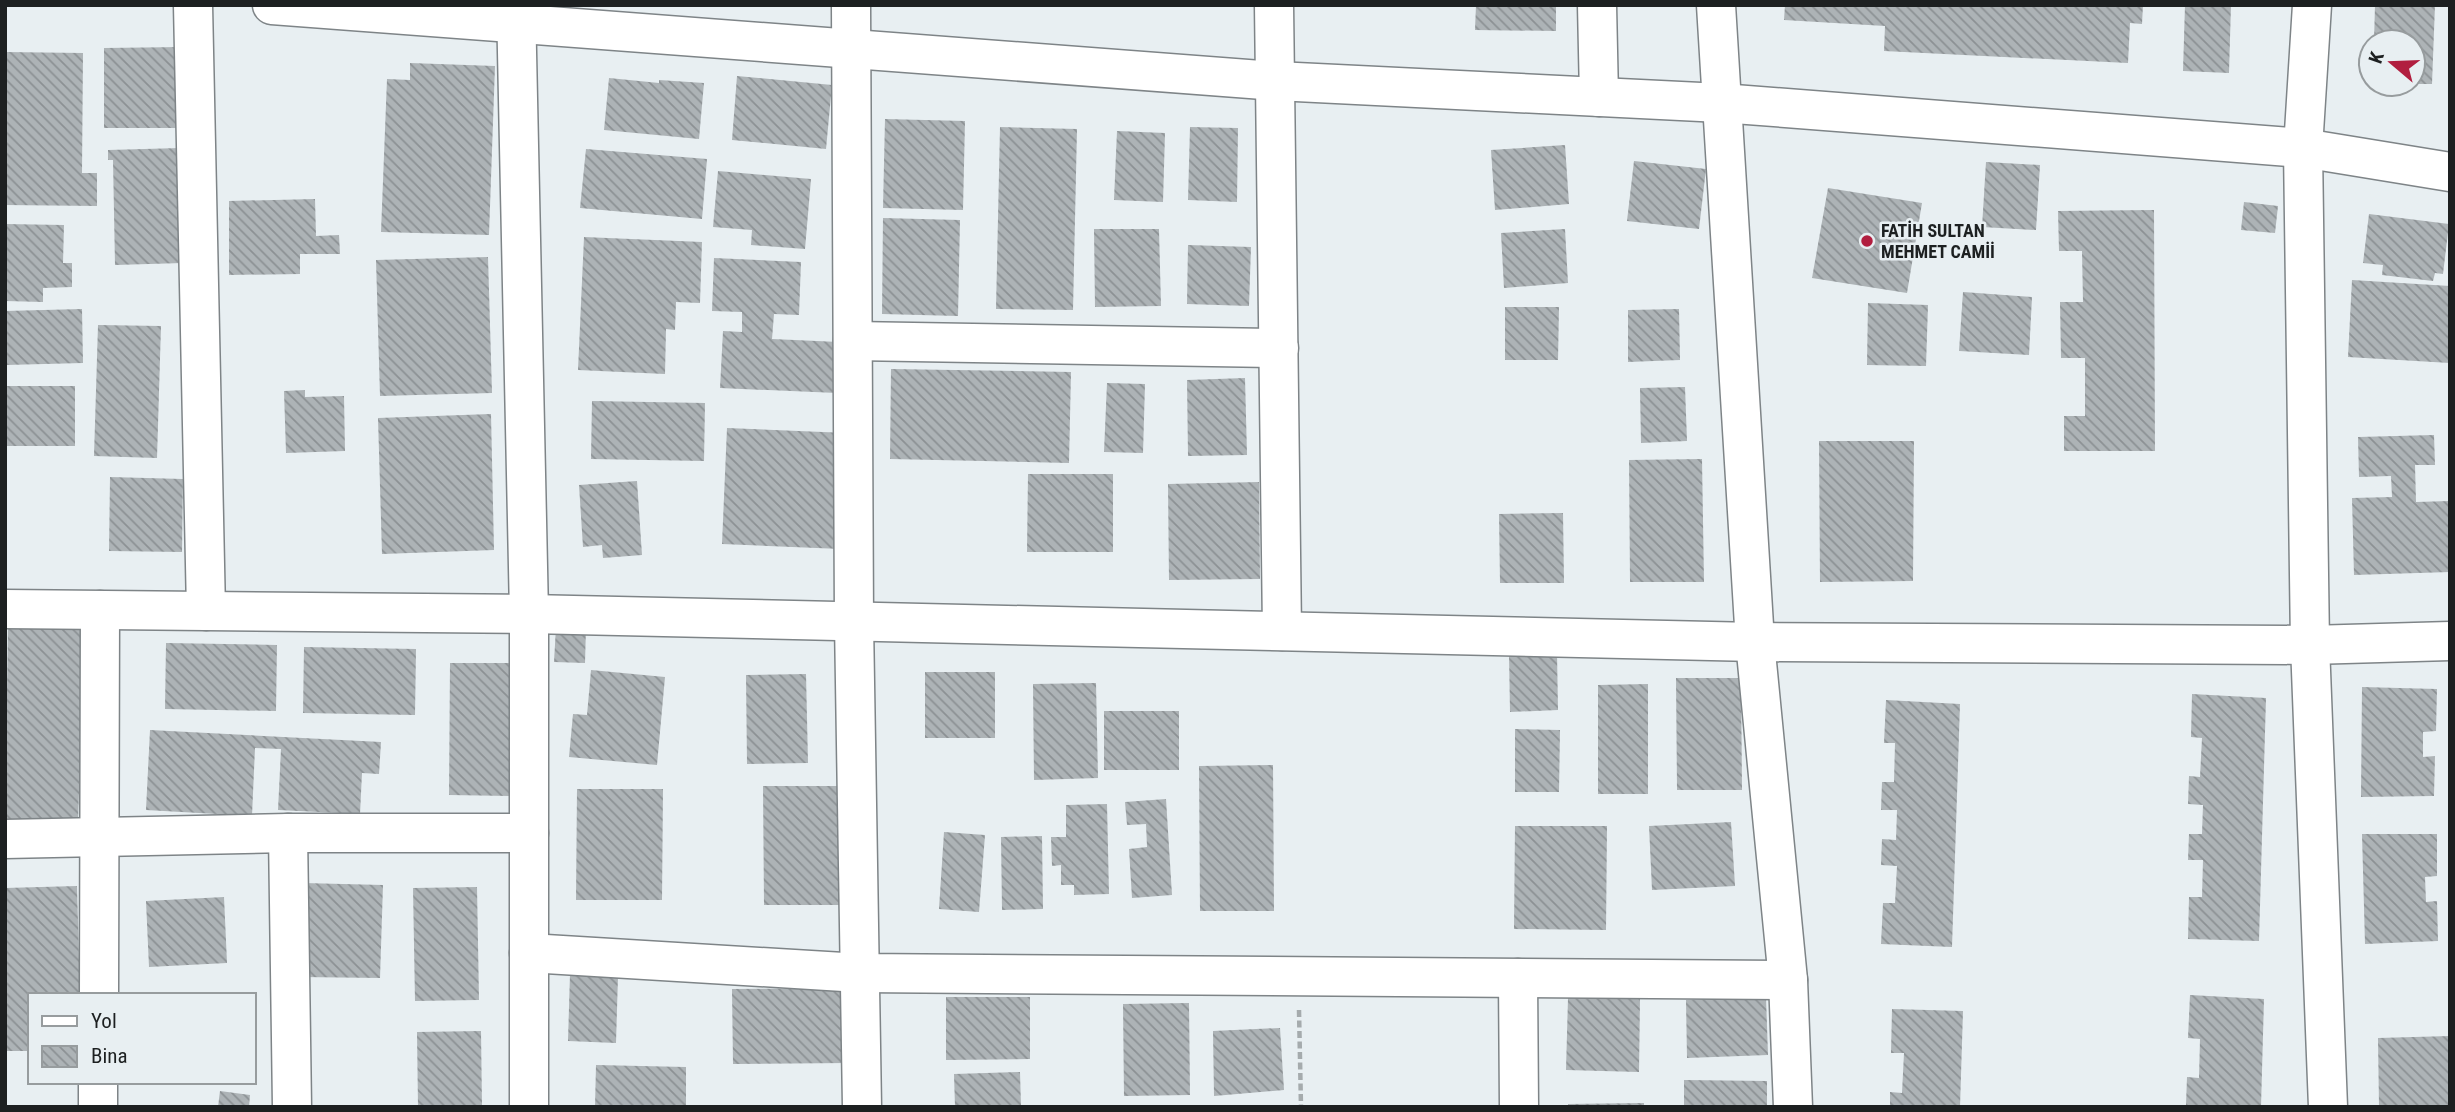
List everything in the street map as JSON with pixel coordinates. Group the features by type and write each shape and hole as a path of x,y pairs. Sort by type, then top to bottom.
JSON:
{"street":[{"path":"194,5 206,611"},
{"path":"272,5 517,15 852,51 1276,81 1721,103 2303,148 2450,172"},
{"path":"851,5 854,622 862,1107"},
{"path":"1274,5 1282,631"},
{"path":"1597,5 1599,97"},
{"path":"1716,5 1755,642 1788,980 1793,1107"},
{"path":"2312,5 2303,148 2310,645 2328,1107"},
{"path":"517,15 529,614 529,1107"},
{"path":"853,341 1279,348"},
{"path":"5,609 529,614 1755,642 2310,645 2450,641"},
{"path":"99,993 100,610"},
{"path":"5,839 288,833 529,833"},
{"path":"288,833 292,1107"},
{"path":"529,953 860,973 1788,980"},
{"path":"1518,978 1520,1107"},
{"path":"98,1084 98,1107"}],"path":[{"path":"1298,976 1301,1107"}],"building":[{"path":"1476,5 1556,5 1556,31 1475,30"},
{"path":"1785,5 2143,5 2142,24 2130,23 2128,63 1884,51 1885,26 1784,20"},
{"path":"2185,5 2231,5 2229,73 2183,71"},
{"path":"2375,5 2435,5 2432,84 2427,84 2427,28 2374,28"},
{"path":"182,47 182,128 104,128 104,48"},
{"path":"5,52 83,53 82,173 97,173 97,206 5,205"},
{"path":"410,63 495,66 489,235 381,232 387,79 410,80"},
{"path":"737,76 832,85 826,149 732,140"},
{"path":"609,78 659,83 659,80 704,83 699,139 604,130"},
{"path":"885,119 965,121 963,210 883,208"},
{"path":"1000,127 1077,129 1073,310 996,309"},
{"path":"1190,127 1238,128 1237,202 1188,200"},
{"path":"1117,131 1165,133 1163,202 1114,200"},
{"path":"1565,145 1569,204 1495,210 1491,150"},
{"path":"180,148 183,263 115,265 113,160 108,160 108,150"},
{"path":"586,149 707,159 702,219 580,208"},
{"path":"1634,161 1706,169 1699,229 1627,221"},
{"path":"1986,162 2040,165 2036,230 1982,227"},
{"path":"718,171 811,179 805,249 751,245 752,230 713,227"},
{"name":"FATİH SULTAN MEHMET CAMİİ","path":"1828,188 1922,203 1907,293 1812,278"},
{"path":"315,199 316,236 339,235 340,254 300,254 300,274 229,275 229,201"},
{"path":"2244,202 2278,206 2275,233 2241,230"},
{"path":"2154,210 2155,451 2064,451 2064,416 2085,416 2085,358 2061,358 2060,302 2083,302 2082,251 2059,251 2058,211"},
{"path":"2369,214 2449,224 2443,274 2435,273 2433,281 2382,275 2383,265 2363,263"},
{"path":"883,218 960,220 958,316 882,314"},
{"path":"5,224 64,225 63,263 72,263 72,287 43,288 43,302 5,301"},
{"path":"1094,229 1159,229 1161,306 1095,307"},
{"path":"1565,229 1568,283 1504,288 1501,233"},
{"path":"584,237 702,242 700,303 676,302 675,330 666,329 665,374 578,370"},
{"path":"1188,245 1251,247 1249,306 1187,304"},
{"path":"488,257 492,393 380,396 376,260"},
{"path":"714,258 801,262 799,315 774,314 772,339 839,342 837,393 720,388 723,331 742,332 742,312 712,311"},
{"path":"2352,280 2450,286 2450,363 2348,357"},
{"path":"1963,292 2032,297 2029,355 1959,351"},
{"path":"1868,303 1928,305 1926,366 1867,365"},
{"path":"1505,307 1559,307 1558,360 1505,360"},
{"path":"82,309 83,363 6,365 5,311"},
{"path":"1679,309 1680,360 1628,362 1628,310"},
{"path":"98,325 161,326 157,458 94,456"},
{"path":"891,369 1071,372 1069,463 890,459"},
{"path":"1245,378 1247,455 1188,456 1187,380"},
{"path":"1107,383 1145,384 1143,453 1104,452"},
{"path":"5,386 75,386 75,446 5,446"},
{"path":"1685,387 1687,441 1641,443 1640,388"},
{"path":"305,390 305,397 344,396 345,451 286,453 284,391"},
{"path":"592,401 705,403 704,461 591,459"},
{"path":"491,414 494,550 382,554 378,418"},
{"path":"727,428 847,433 841,549 722,544"},
{"path":"2434,435 2435,465 2415,465 2416,502 2450,501 2450,572 2354,575 2352,498 2392,497 2391,476 2359,477 2358,437"},
{"path":"1819,441 1914,441 1913,581 1820,582"},
{"path":"1702,459 1704,582 1630,582 1629,460"},
{"path":"1028,474 1113,474 1113,552 1027,552"},
{"path":"110,477 183,479 182,552 109,551"},
{"path":"637,481 642,555 603,558 602,545 583,547 579,485"},
{"path":"1259,482 1260,579 1169,580 1168,484"},
{"path":"1563,513 1564,583 1500,583 1499,514"},
{"path":"8,625 85,627 78,821 5,819"},
{"path":"556,627 586,627 585,663 554,662"},
{"path":"166,643 277,645 276,711 165,709"},
{"path":"304,647 416,649 415,715 303,713"},
{"path":"1557,653 1558,710 1510,712 1509,654"},
{"path":"450,663 519,663 518,796 449,795"},
{"path":"591,670 665,677 657,765 569,757 573,714 587,715"},
{"path":"925,672 995,672 995,738 925,738"},
{"path":"806,674 808,763 747,764 746,675"},
{"path":"1676,678 1741,678 1742,790 1677,790"},
{"path":"1096,683 1098,778 1034,780 1033,684"},
{"path":"1648,684 1648,794 1598,794 1598,685"},
{"path":"2362,687 2437,689 2436,731 2423,732 2423,757 2435,756 2434,796 2361,797"},
{"path":"2192,694 2266,698 2259,941 2188,939 2189,897 2202,897 2203,860 2188,860 2189,834 2202,834 2203,805 2188,804 2189,776 2200,777 2202,738 2191,737"},
{"path":"1886,700 1960,704 1952,947 1881,944 1883,903 1895,903 1897,866 1881,865 1882,839 1896,840 1897,810 1881,810 1882,782 1894,782 1895,743 1884,743"},
{"path":"1104,711 1179,711 1179,770 1104,770"},
{"path":"1515,729 1560,730 1559,792 1515,792"},
{"path":"150,730 381,742 379,774 362,773 360,814 278,810 281,749 255,748 252,816 146,810"},
{"path":"1273,765 1274,911 1200,911 1199,766"},
{"path":"763,786 844,786 846,905 764,905"},
{"path":"577,789 663,789 662,900 576,900"},
{"path":"1166,799 1172,895 1132,898 1129,849 1147,847 1146,824 1127,825 1125,802"},
{"path":"1107,804 1109,894 1074,895 1074,885 1061,885 1061,865 1052,866 1051,837 1066,837 1066,805"},
{"path":"1731,822 1735,886 1652,890 1649,826"},
{"path":"1515,826 1607,826 1606,930 1514,929"},
{"path":"944,832 985,835 979,912 939,909"},
{"path":"2362,834 2437,834 2437,876 2425,877 2426,902 2437,901 2438,941 2365,944"},
{"path":"1042,836 1043,909 1002,910 1001,837"},
{"path":"303,883 383,885 380,978 301,977"},
{"path":"77,886 80,993 28,993 28,1051 5,1051 5,888"},
{"path":"477,887 479,1000 415,1001 413,888"},
{"path":"224,897 227,963 149,967 146,901"},
{"path":"570,974 618,976 616,1043 568,1041"},
{"path":"849,988 850,1063 733,1064 732,989"},
{"path":"2190,995 2264,999 2261,1107 2186,1105 2187,1077 2199,1078 2200,1039 2188,1038"},
{"path":"946,997 1030,997 1030,1059 946,1060"},
{"path":"1766,997 1768,1055 1687,1058 1686,1000"},
{"path":"1568,998 1640,999 1639,1072 1566,1070"},
{"path":"1189,1003 1190,1095 1124,1096 1123,1004"},
{"path":"1892,1009 1963,1011 1960,1107 1890,1107 1890,1092 1902,1093 1904,1053 1891,1053"},
{"path":"1280,1028 1284,1090 1214,1096 1213,1031"},
{"path":"481,1031 482,1107 418,1107 417,1032"},
{"path":"2450,1036 2450,1107 2379,1107 2378,1038"},
{"path":"596,1065 686,1067 686,1107 595,1107"},
{"path":"1020,1072 1021,1107 955,1107 954,1074"},
{"path":"1684,1080 1767,1081 1767,1107 1684,1107"},
{"path":"220,1091 250,1095 249,1107 218,1107"},
{"path":"1644,1103 1644,1107 1568,1107 1568,1104"}],"place":[{"name":"FATİH SULTAN MEHMET CAMİİ","path":"1867,241"}]}
